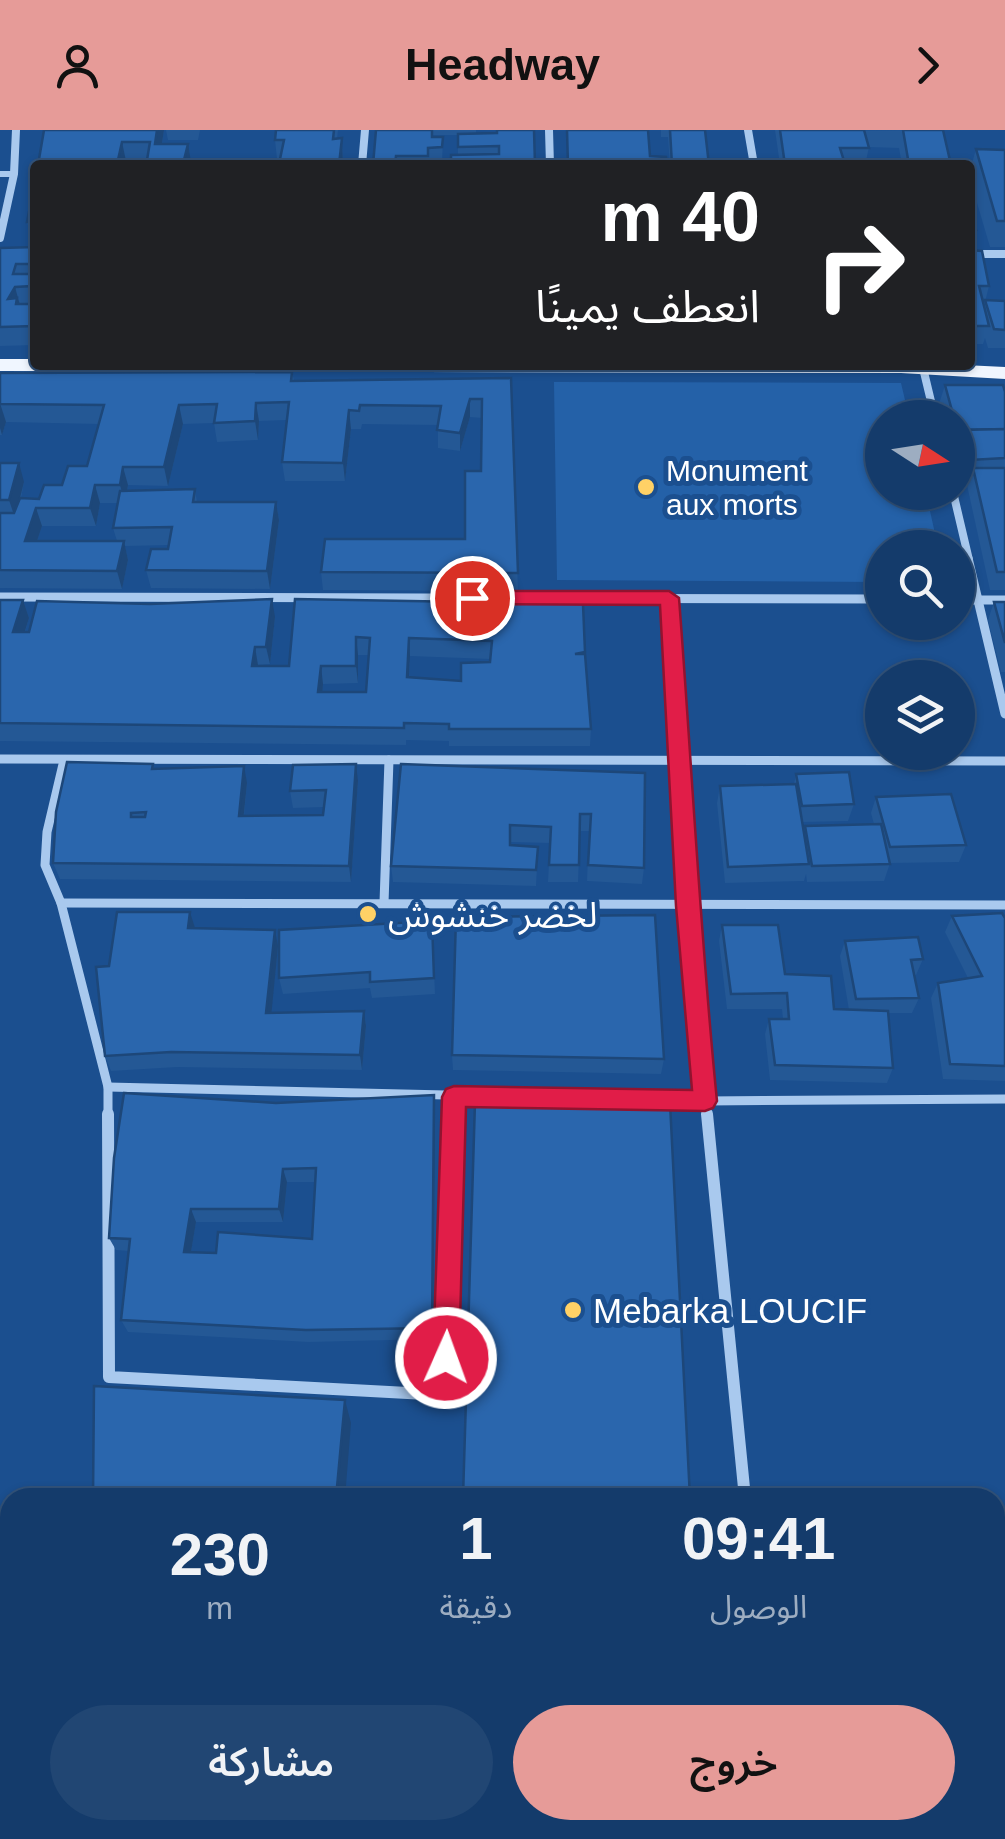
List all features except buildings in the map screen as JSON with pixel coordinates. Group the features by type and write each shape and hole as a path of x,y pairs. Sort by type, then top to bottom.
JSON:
{"main road":[{"path":"0,366 30,366"},
{"path":"964,370 1005,372"}],"street":[{"path":"0,238 14,174 16,130"},
{"path":"362,160 365,130"},
{"path":"549,130 550,160"},
{"path":"748,130 753,160"},
{"path":"0,174 14,174"},
{"path":"975,254 1005,254"},
{"path":"923,370 931,400"},
{"path":"957,510 1005,714"},
{"path":"0,596 865,600"},
{"path":"669,598 682,763 686,906 744,1488"},
{"path":"975,600 1005,600"},
{"path":"0,760 1005,761"},
{"path":"64,760 48,832 45,866 61,903 108,1087 109,1377 445,1395 454,1097"},
{"path":"384,903 389,760"},
{"path":"61,903 1005,904"},
{"path":"108,1087 705,1101 1005,1099"}],"shaded area":[{"path":"554,382 901,383 905,400 865,400 865,510 930,510 934,530 865,530 865,582 557,580"}],"place":[{"name":"Monument aux morts","path":"646,487"},
{"name":"لخضر خنشوش","path":"368,914"},
{"name":"Mebarka LOUCIF","path":"573,1310"}],"route":[{"path":"446,1358 454,1097 705,1101 686,906 682,763 669,598 472,598"}]}
